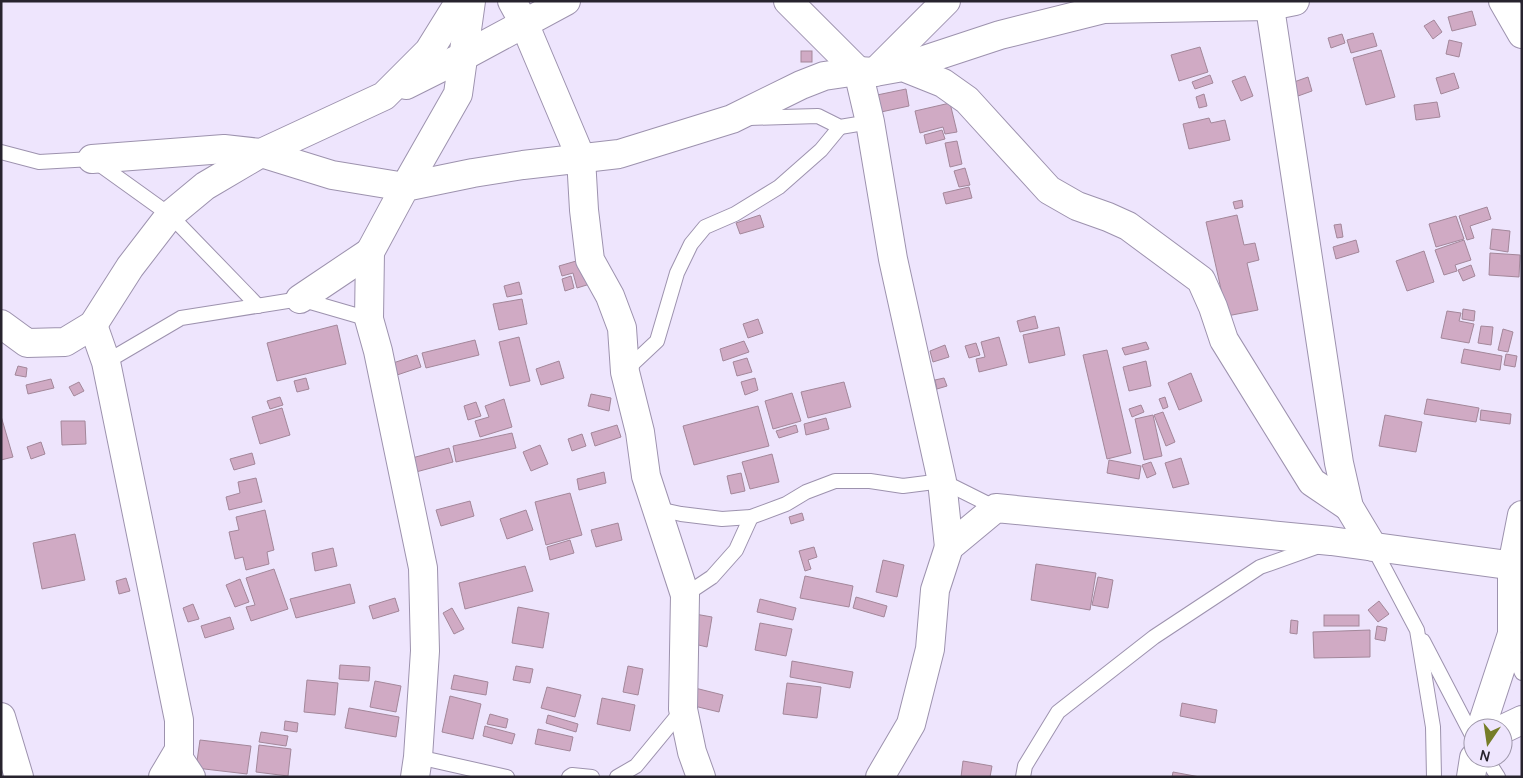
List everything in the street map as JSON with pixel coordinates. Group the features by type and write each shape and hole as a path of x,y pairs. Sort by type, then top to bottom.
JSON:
{"street":[{"path":"384,96 429,51 460,1"},
{"path":"416,767 425,651 422,568 378,351 369,319 370,252 458,94 471,1"},
{"path":"1,324 27,343 65,342 93,325 130,267 170,216 205,186 261,153 384,96 464,56 518,12 566,1"},
{"path":"788,1 867,71 870,122 893,259 942,482 949,547 935,590 930,649 911,724 880,777"},
{"path":"867,71 946,1"},
{"path":"1502,1 1522,34"},
{"path":"92,159 224,149 261,153 332,175 405,187 473,173 542,162 619,154 732,119 801,85 824,76 903,67 1000,35 1104,9 1278,3 1339,463 1349,507 1373,547"},
{"path":"518,12 581,158 584,210 590,260 610,296 622,328 625,372 640,432 646,476 685,595 683,708 692,752 701,777"},
{"path":"903,67 943,83 967,100 1050,190 1077,206 1128,226 1201,280 1213,307 1224,340 1312,482 1349,507"},
{"path":"542,162 550,147 562,113"},
{"path":"300,299 370,252"},
{"path":"93,325 106,362 179,720 179,759 191,777"},
{"path":"949,547 996,508 1331,541 1517,567"},
{"path":"1484,718 1512,634 1522,515"},
{"path":"1,717 19,777"},
{"path":"163,777 179,750"}],"lane":[{"path":"732,119 818,116 840,127 870,122"},
{"path":"625,372 657,341 677,272 691,244 705,227 735,214 779,187 821,150 840,127"},
{"path":"1,152 39,162 92,159 170,216 258,306"},
{"path":"106,362 181,318 300,299 369,319"},
{"path":"658,509 722,519 751,517 786,504 806,492 835,481 870,480 903,486 942,482 996,508"},
{"path":"685,595 712,577 736,550 751,517"},
{"path":"1023,777 1024,766 1058,712 1154,637 1260,567 1314,549 1331,541"},
{"path":"1373,547 1463,718"},
{"path":"1417,630 1433,727 1434,777"},
{"path":"1509,642 1522,673"},
{"path":"618,777 636,766 683,708"},
{"path":"416,767 507,777"},
{"path":"569,777 572,774 592,777"}],"building":[{"path":"1472,11 1476,25 1452,31 1448,17"},
{"path":"1434,20 1442,32 1433,39 1424,26"},
{"path":"1373,33 1377,46 1351,53 1347,40"},
{"path":"1342,34 1345,43 1331,48 1328,38"},
{"path":"1449,40 1462,43 1459,57 1446,54"},
{"path":"1200,47 1208,72 1179,81 1171,55"},
{"path":"1381,50 1395,97 1366,105 1353,58"},
{"path":"801,51 812,51 812,62 801,62"},
{"path":"1454,73 1459,88 1441,94 1436,78"},
{"path":"1210,75 1213,83 1195,89 1192,82"},
{"path":"1245,76 1253,96 1241,101 1232,81"},
{"path":"1308,77 1312,91 1298,96 1294,82"},
{"path":"906,89 909,106 881,112 877,95"},
{"path":"1204,94 1207,106 1199,108 1196,97"},
{"path":"1437,102 1440,117 1416,120 1414,105"},
{"path":"950,103 957,132 945,134 943,127 920,133 915,111"},
{"path":"1209,118 1211,123 1225,120 1230,140 1189,149 1183,124"},
{"path":"942,130 945,139 926,144 924,135"},
{"path":"957,141 962,164 950,167 945,143"},
{"path":"965,168 970,185 959,187 954,171"},
{"path":"969,187 972,198 946,204 943,193"},
{"path":"1242,200 1243,207 1235,209 1233,202"},
{"path":"1487,207 1491,219 1470,226 1474,238 1467,240 1459,216"},
{"path":"760,215 764,227 740,234 736,223"},
{"path":"1237,215 1244,245 1255,243 1259,260 1247,263 1258,310 1227,316 1206,222"},
{"path":"1456,216 1464,239 1436,247 1429,224"},
{"path":"1341,224 1343,237 1337,238 1334,225"},
{"path":"1492,229 1510,231 1508,252 1490,249"},
{"path":"1356,240 1359,252 1336,259 1333,247"},
{"path":"1464,240 1471,260 1455,265 1457,271 1444,275 1435,250"},
{"path":"1424,251 1434,282 1407,291 1396,261"},
{"path":"1490,253 1520,255 1519,277 1489,275"},
{"path":"583,259 590,284 577,288 573,273 562,276 559,266"},
{"path":"1471,265 1475,276 1463,281 1458,270"},
{"path":"571,276 574,288 565,291 562,279"},
{"path":"519,282 522,294 507,297 504,286"},
{"path":"522,299 527,324 499,330 493,304"},
{"path":"1463,309 1475,311 1474,321 1462,319"},
{"path":"1447,311 1461,313 1459,321 1474,324 1469,343 1441,338"},
{"path":"1035,316 1038,328 1020,332 1017,321"},
{"path":"758,319 763,333 748,338 743,324"},
{"path":"337,325 346,364 277,381 267,343"},
{"path":"1481,326 1493,327 1491,345 1478,343"},
{"path":"1059,327 1065,355 1029,363 1023,335"},
{"path":"1503,329 1513,332 1508,352 1498,350"},
{"path":"519,337 530,381 510,386 499,342"},
{"path":"999,337 1007,365 979,372 976,359 985,357 981,342"},
{"path":"475,340 479,355 426,368 422,353"},
{"path":"744,341 749,352 723,361 720,349"},
{"path":"1146,342 1149,349 1125,355 1122,348"},
{"path":"976,343 980,355 969,358 965,346"},
{"path":"945,345 949,357 933,362 930,351"},
{"path":"1464,349 1502,356 1500,370 1461,363"},
{"path":"1107,350 1131,453 1107,459 1083,355"},
{"path":"1506,354 1517,356 1515,367 1504,365"},
{"path":"417,355 421,367 397,375 393,363"},
{"path":"747,358 752,372 737,376 733,362"},
{"path":"559,361 564,378 541,385 536,369"},
{"path":"1146,361 1151,386 1129,391 1123,367"},
{"path":"18,366 27,368 26,377 15,375"},
{"path":"1191,373 1202,401 1179,410 1168,383"},
{"path":"306,378 309,389 297,392 294,381"},
{"path":"755,378 758,390 745,395 741,382"},
{"path":"944,378 947,386 937,389 935,380"},
{"path":"51,379 54,388 28,394 26,385"},
{"path":"79,382 84,391 74,396 69,387"},
{"path":"844,382 851,407 808,418 801,392"},
{"path":"792,393 801,421 773,429 765,401"},
{"path":"591,394 611,398 609,411 588,406"},
{"path":"280,397 283,405 270,409 267,401"},
{"path":"1165,397 1168,407 1163,409 1159,399"},
{"path":"504,399 512,427 480,437 475,421 489,417 485,406"},
{"path":"1427,399 1479,408 1476,422 1424,414"},
{"path":"476,402 481,416 468,420 464,406"},
{"path":"1141,405 1144,412 1132,417 1129,409"},
{"path":"758,406 769,446 694,465 683,426"},
{"path":"282,408 290,435 260,444 252,417"},
{"path":"1481,410 1511,414 1510,424 1480,420"},
{"path":"1163,412 1175,442 1166,446 1154,415"},
{"path":"1153,415 1162,456 1144,460 1135,419"},
{"path":"1385,415 1422,422 1416,452 1379,446"},
{"path":"1,416 13,457 1,460"},
{"path":"826,418 829,429 806,435 804,424"},
{"path":"61,421 85,421 86,444 62,445"},
{"path":"617,425 621,437 595,446 591,433"},
{"path":"796,425 798,432 779,438 776,431"},
{"path":"512,433 516,448 456,462 453,446"},
{"path":"582,434 586,446 572,451 568,439"},
{"path":"41,442 45,454 31,459 27,447"},
{"path":"540,445 548,464 531,471 523,452"},
{"path":"449,448 453,462 416,472 412,458"},
{"path":"252,453 255,464 234,470 230,459"},
{"path":"772,454 779,482 750,489 742,462"},
{"path":"1181,458 1189,484 1173,488 1165,463"},
{"path":"1109,460 1141,466 1139,479 1107,473"},
{"path":"1151,462 1156,474 1147,478 1142,465"},
{"path":"604,472 606,483 579,490 577,479"},
{"path":"741,473 745,491 731,494 727,476"},
{"path":"256,478 262,502 229,510 226,497 240,493 238,482"},
{"path":"570,493 582,535 546,545 535,502"},
{"path":"470,501 474,516 441,526 436,510"},
{"path":"265,510 274,550 267,552 269,564 246,570 243,557 235,559 229,532 239,530 236,517"},
{"path":"526,510 533,530 507,539 500,519"},
{"path":"802,513 804,520 791,524 789,517"},
{"path":"618,523 622,540 596,547 591,530"},
{"path":"75,534 85,580 42,589 33,543"},
{"path":"570,540 574,553 550,560 547,547"},
{"path":"814,547 817,557 808,560 811,569 805,571 799,551"},
{"path":"333,548 337,566 315,571 312,553"},
{"path":"883,560 904,565 897,597 876,592"},
{"path":"1036,564 1096,573 1090,610 1031,600"},
{"path":"525,566 533,591 465,609 459,583"},
{"path":"274,569 288,609 251,621 246,607 255,605 246,578"},
{"path":"805,576 853,586 849,607 800,598"},
{"path":"1098,577 1113,580 1108,608 1092,605"},
{"path":"126,578 130,591 119,594 116,581"},
{"path":"240,579 249,602 235,607 226,585"},
{"path":"350,584 355,603 296,618 290,599"},
{"path":"856,597 887,606 884,617 853,608"},
{"path":"395,598 399,611 373,619 369,606"},
{"path":"760,599 796,608 793,620 757,612"},
{"path":"1379,601 1389,614 1378,622 1368,610"},
{"path":"193,604 199,619 188,622 183,608"},
{"path":"518,607 549,613 543,648 512,643"},
{"path":"452,608 464,629 454,634 443,613"},
{"path":"695,614 712,617 707,647 690,643"},
{"path":"1324,615 1359,615 1359,626 1324,626"},
{"path":"230,617 234,629 205,638 201,626"},
{"path":"1291,620 1298,621 1297,634 1290,633"},
{"path":"760,623 792,629 786,656 755,650"},
{"path":"1377,626 1387,628 1385,641 1375,639"},
{"path":"1370,630 1370,657 1314,658 1313,632"},
{"path":"792,661 853,672 850,688 790,677"},
{"path":"340,665 370,667 369,681 339,679"},
{"path":"516,666 533,669 530,683 513,680"},
{"path":"628,666 643,669 638,695 623,692"},
{"path":"454,675 488,682 486,695 451,689"},
{"path":"307,680 338,683 335,715 304,712"},
{"path":"375,681 401,686 396,712 370,707"},
{"path":"787,683 821,687 817,718 783,714"},
{"path":"547,687 581,695 575,717 541,708"},
{"path":"695,688 723,695 719,712 690,705"},
{"path":"450,696 481,704 473,739 442,732"},
{"path":"602,698 635,705 630,731 597,724"},
{"path":"1182,703 1217,710 1215,723 1180,716"},
{"path":"349,708 399,717 396,737 345,728"},
{"path":"490,714 508,719 506,728 487,724"},
{"path":"548,715 578,724 576,732 546,723"},
{"path":"285,721 298,723 297,732 284,730"},
{"path":"485,726 515,734 512,744 483,736"},
{"path":"538,729 573,737 570,751 535,744"},
{"path":"261,732 288,736 286,746 259,742"},
{"path":"200,740 251,746 247,774 196,768"},
{"path":"259,745 291,749 288,776 256,772"},
{"path":"963,761 992,766 990,777 961,777"},
{"path":"1173,772 1200,777 1172,777"}]}
